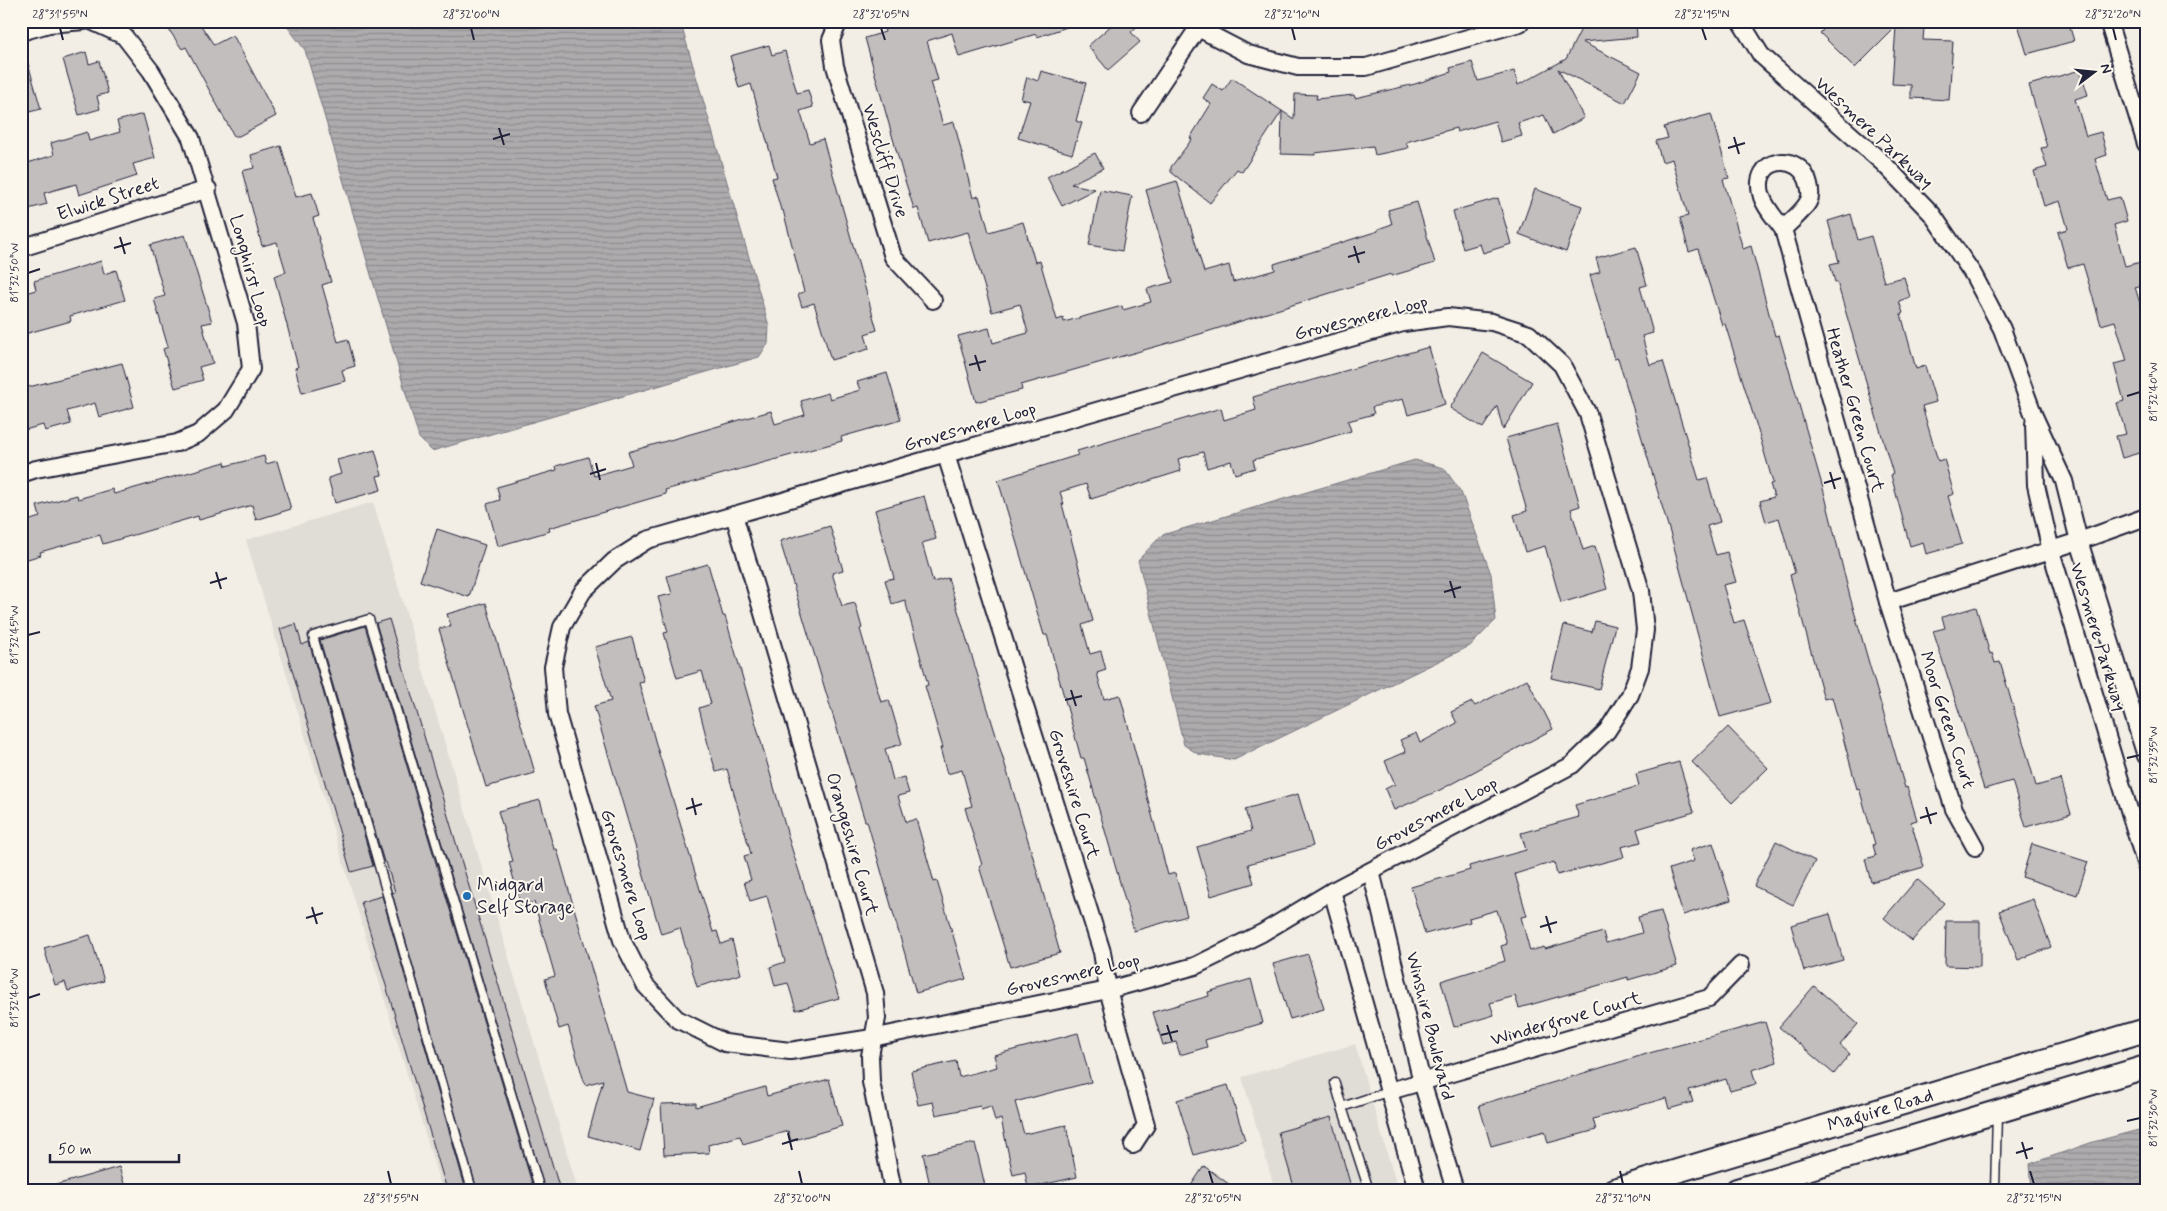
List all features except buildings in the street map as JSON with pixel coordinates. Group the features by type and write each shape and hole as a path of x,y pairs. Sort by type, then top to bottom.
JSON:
{"main road":[{"name":"Maguire Road","path":"1614,1190 2146,1030"},
{"name":"Maguire Road","path":"1738,1190 2146,1067"}],"street":[{"path":"21,32 49,24 84,21"},
{"name":"Longhirst Loop","path":"21,474 36,469 177,443 198,434 226,410 251,369 246,323 208,189 191,138 151,71 124,36 91,21"},
{"name":"Wescliff Drive","path":"839,21 831,40 835,66 893,257 933,300"},
{"name":"Wesmere Parkway","path":"1740,21 1761,55 1884,163 1932,214 1973,274 2002,329 2034,416 2064,481 2080,542 2146,756"},
{"path":"2108,21 2146,144"},
{"path":"1141,113 1194,25 1248,54 1298,66 1366,67 1520,23"},
{"name":"Elwick Street","path":"21,248 208,189"},
{"name":"Heather Green Court","path":"1783,229 1888,602"},
{"name":"Grovesmere Loop","path":"1448,317 1492,322 1529,334 1562,365 1588,414 1640,591 1645,630 1640,668 1630,695 1607,731 1572,766 1332,890 1262,933 1195,966 1108,990 872,1038 790,1051 725,1043 677,1019 645,985 622,940 557,714 553,667 562,627 583,591 614,561 647,540 946,454 1403,323 1448,317"},
{"name":"Wesmere Parkway","path":"2034,416 2036,485 2051,551 2146,866"},
{"name":"Groveshire Court","path":"946,454 1102,952 1108,990 1146,1125 1133,1145"},
{"name":"Orangeshire Court","path":"734,515 875,993 877,1018 872,1038 871,1082 893,1190"},
{"path":"1888,602 2080,542 2146,518"},
{"name":"Moor Green Court","path":"1888,602 1954,809 1975,847"},
{"name":"Winshire Boulevard","path":"1371,871 1422,1082 1455,1190"},
{"path":"1332,890 1417,1190"},
{"name":"Windergrove Court","path":"1390,1092 1709,998 1741,965"}],"lane":[{"path":"472,1190 313,636 369,618 540,1190"},
{"path":"1336,1083 1367,1184"},
{"path":"1342,1107 1390,1092"},
{"path":"1995,1190 1997,1112"}],"shaded area":[{"path":"283,21 680,21 769,326 768,344 759,357 432,451 419,438 305,50"},
{"path":"1415,460 1444,468 1461,492 1491,574 1496,620 1470,646 1234,760 1198,754 1184,745 1138,560 1162,535"},
{"path":"373,502 578,1190 442,1190 246,540"},
{"path":"1355,1044 1398,1190 1275,1190 1242,1077"},
{"path":"2146,1128 2146,1190 2032,1190 2030,1164 2093,1142"}],"place":[{"name":"Midgard Self Storage","path":"467,896"}]}
